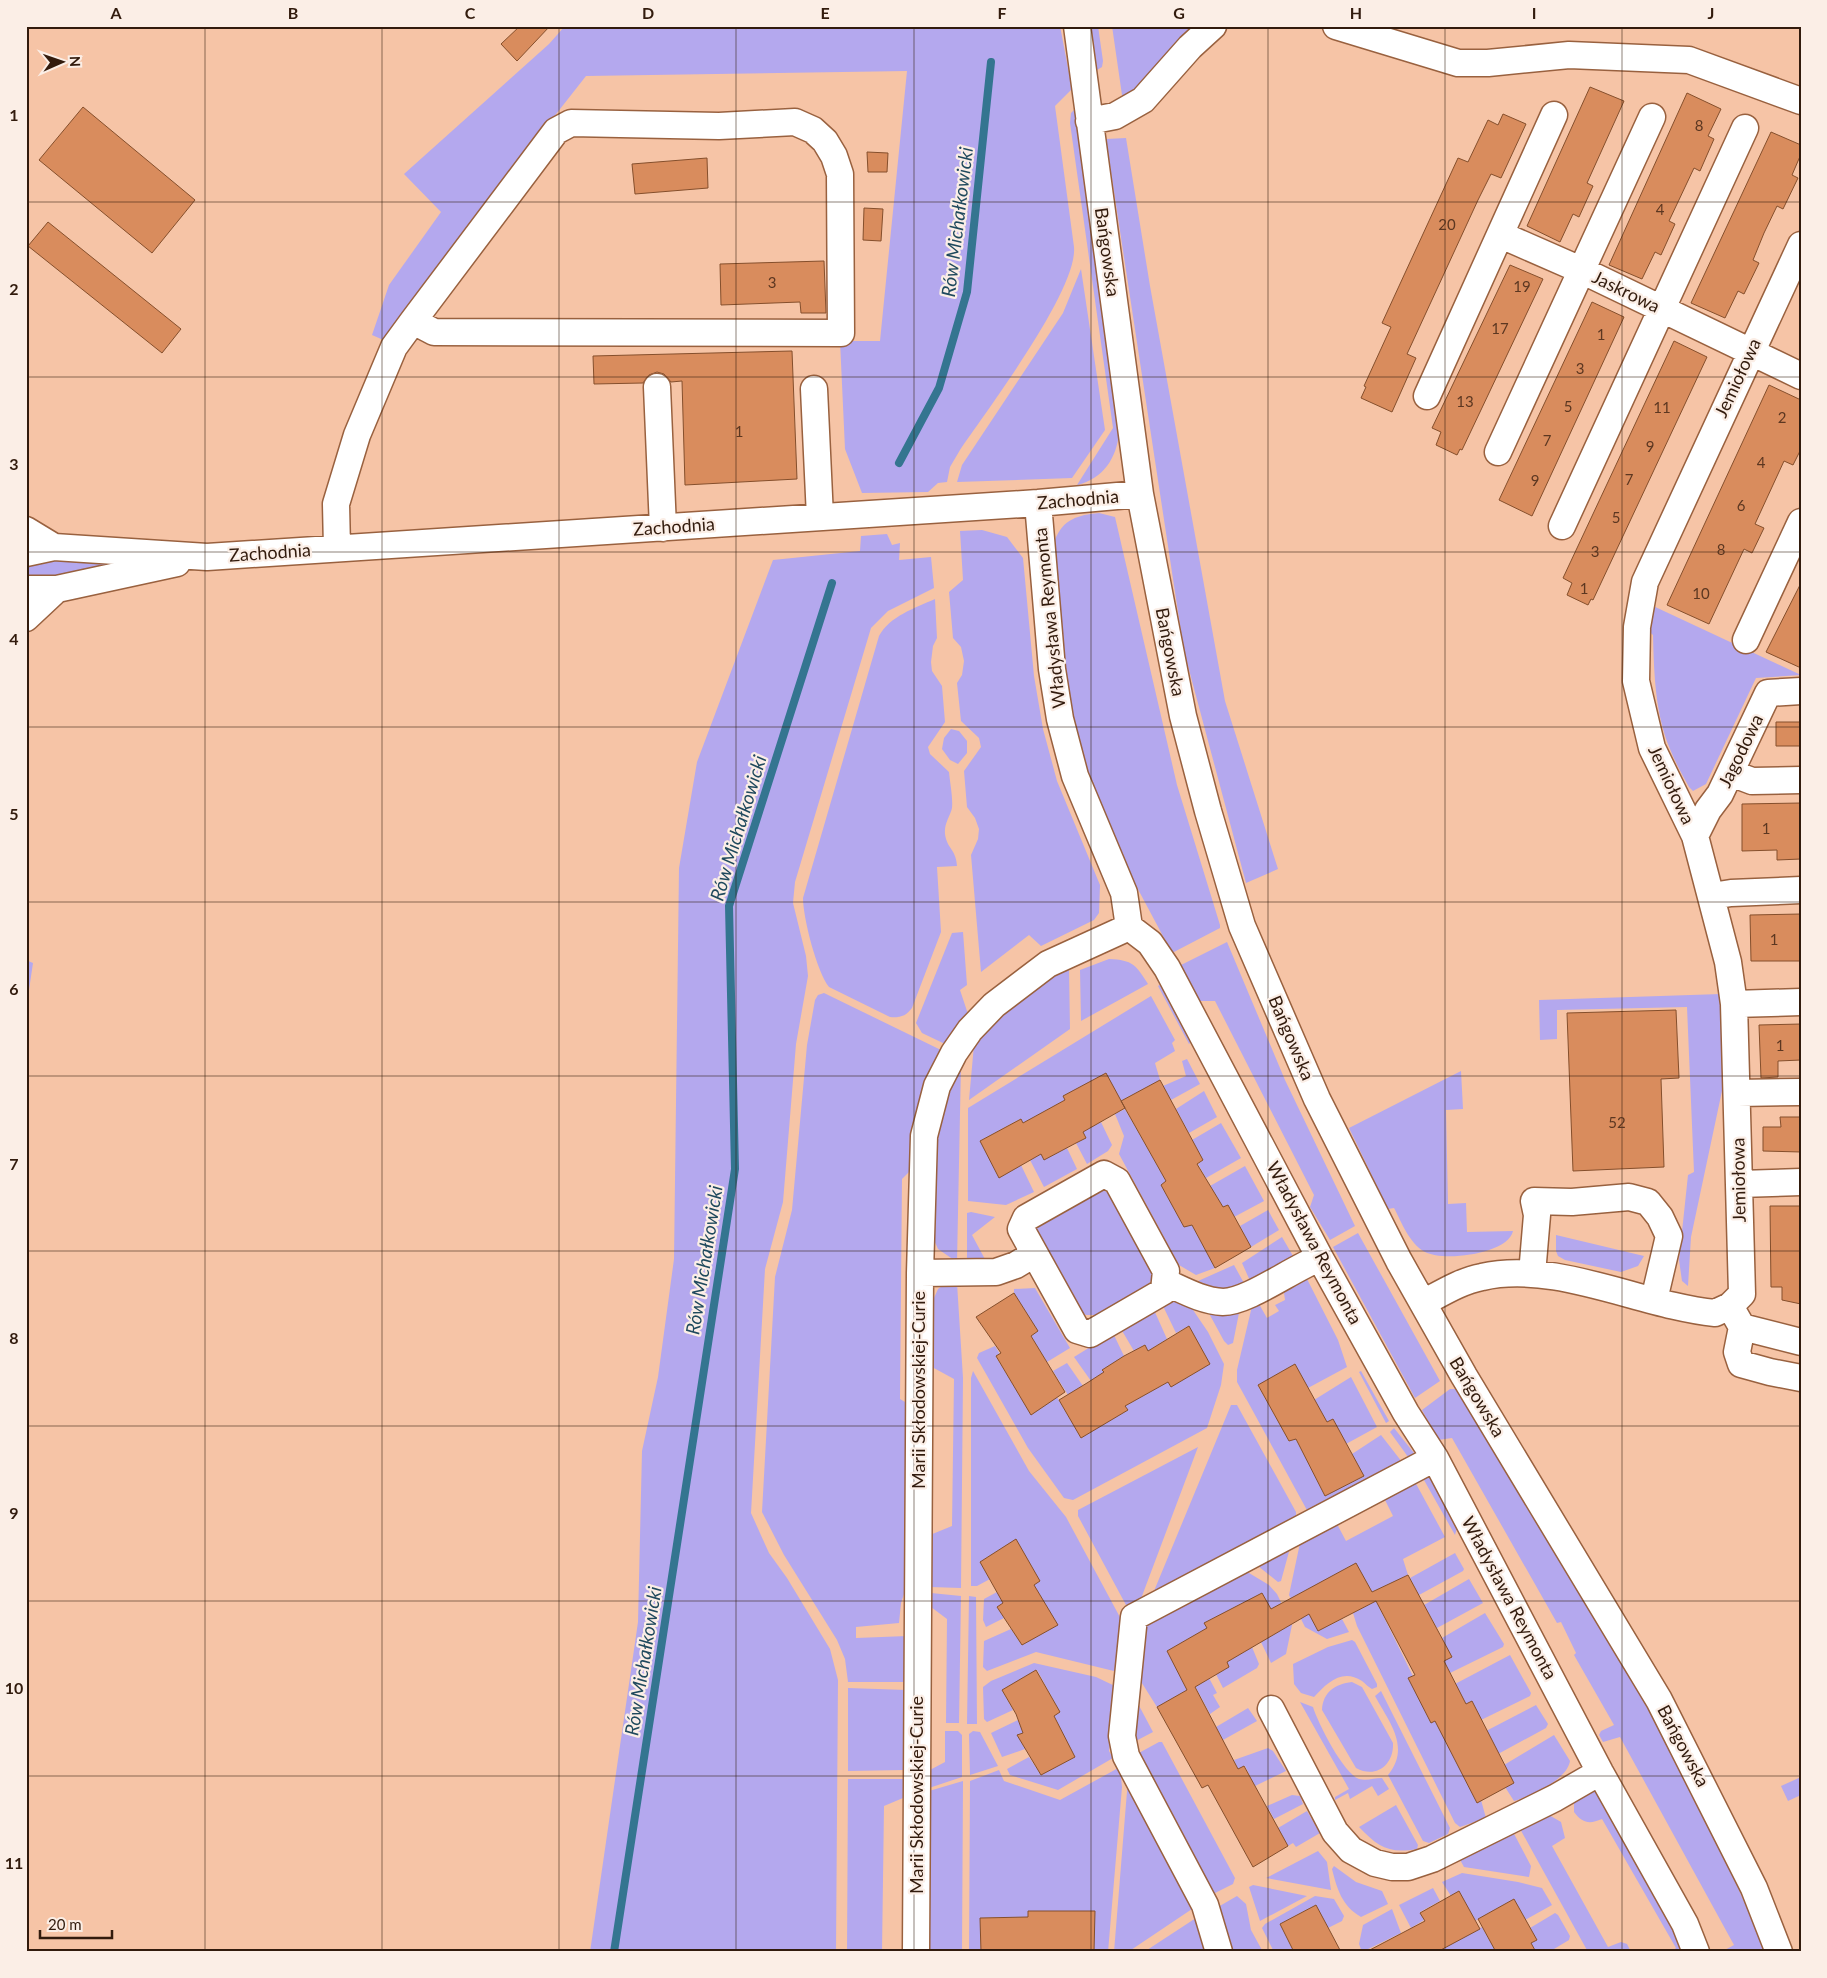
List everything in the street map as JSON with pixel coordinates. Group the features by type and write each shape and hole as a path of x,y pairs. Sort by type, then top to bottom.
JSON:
{"street":[{"name":"Bańgowska","path":"1077,26 1140,494 1183,716 1208,811 1242,926 1317,1099 1399,1262 1659,1700 1754,1888 1779,1952"},
{"path":"1089,121 1115,116 1143,100 1190,47 1213,26"},
{"path":"1336,26 1458,63 1488,63 1569,55 1690,60 1801,101"},
{"path":"1427,396 1554,115"},
{"path":"1498,452 1652,118"},
{"path":"337,548 336,504 357,435 394,347 413,321 556,131 571,123 719,126 795,122 813,130 825,141 834,156 840,174 841,333 434,332 413,321"},
{"path":"1562,526 1745,128"},
{"name":"Jaskrowa","path":"1501,235 1581,270 1801,376"},
{"name":"Jemiołowa","path":"1801,245 1645,582 1637,627 1636,681 1652,748 1695,836 1728,962 1734,1004 1738,1093 1742,1294 1729,1315 1737,1352 1741,1364 1801,1378"},
{"path":"657,388 663,528"},
{"path":"814,390 820,517"},
{"name":"Zachodnia","path":"26,552 54,547 207,556 663,528 1038,503 1140,494"},
{"name":"Władysława Reymonta","path":"1038,503 1052,669 1060,719 1075,776 1124,893 1129,927 1150,943 1167,968 1320,1258 1406,1413 1435,1458 1600,1772 1685,1924 1696,1952"},
{"path":"1746,640 1801,522"},
{"name":"Zachodnia","path":"26,530 54,547"},
{"name":"Zachodnia","path":"26,589 57,589 207,556"},
{"path":"26,618 57,589"},
{"name":"Jagodowa","path":"1695,836 1708,810 1720,794 1731,773 1768,693 1801,691"},
{"path":"1731,773 1752,781 1801,780"},
{"path":"1712,896 1731,893 1801,890"},
{"name":"Marii Skłodowskiej-Curie","path":"916,1952 920,1273 924,1136 937,1086 954,1053 970,1030 994,1005 1048,964 1129,927"},
{"path":"1734,1004 1801,1002"},
{"path":"1738,1093 1801,1092"},
{"path":"1104,1174 1117,1182 1166,1271 1165,1282 1164,1291 1090,1334 1077,1330 1021,1229 1026,1218 1104,1174"},
{"path":"1740,1184 1801,1182"},
{"path":"1532,1274 1537,1215 1534,1201 1572,1202 1629,1197 1648,1202 1660,1217 1669,1236 1654,1300"},
{"path":"920,1273 996,1272 1016,1265 1034,1254"},
{"path":"1165,1282 1194,1296 1223,1302 1245,1296 1302,1264 1320,1258"},
{"path":"1423,1303 1477,1278 1532,1274 1570,1280 1729,1315 1801,1342"},
{"path":"1220,1952 1205,1905 1126,1756 1122,1736 1134,1616 1435,1458"},
{"path":"1271,1708 1335,1832 1351,1850 1375,1863 1392,1867 1408,1867 1432,1859 1555,1798 1600,1772"}],"shaded area":[{"path":"565,26 1060,26 1072,89 1055,106 1074,247 1071,266 1062,291 1047,320 1009,380 960,450 950,467 947,482 938,483 928,492 862,493 845,449 840,341 880,341 907,71 586,76 509,174 388,342 372,335 389,285 441,212 404,174 549,44"},
{"path":"1091,26 1098,26 1103,61 1102,67 1097,70"},
{"path":"1112,26 1195,26 1123,102"},
{"path":"1076,108 1119,432 1112,459 1107,466 1094,478 1077,485 1113,428 1070,123 1071,113"},
{"path":"1126,138 1150,286 1225,701 1278,869 1246,883 1184,651 1106,139"},
{"path":"1081,269 1105,430 1072,478 957,482 962,465 1063,313"},
{"path":"1099,513 1115,517 1177,785 1220,925 1220,928 1172,953 1124,863 1078,749 1063,672 1055,540 1062,527 1072,519"},
{"path":"982,530 1007,537 1023,558 1034,676 1043,729 1057,781 1100,885 1099,913 1094,920 1041,946 1029,935 981,972 971,855 978,839 979,829 975,818 967,807 964,771 981,747 979,738 961,721 957,683 962,675 964,661 961,647 953,638 949,592 963,580 960,531"},
{"path":"887,534 892,545 900,543 899,560 931,557 934,588 888,611 871,628 795,882 793,903 806,956 808,976 796,1044 783,1202 765,1269 751,1513 769,1553 787,1578 830,1649 838,1680 836,1952 590,1952 638,1622 642,1451 658,1377 674,1259 679,868 697,762 773,560 860,551 861,536"},
{"path":"143,560 146,563 26,580 26,561"},
{"path":"935,599 937,638 933,646 931,662 932,671 942,686 945,722 928,747 930,754 949,772 952,808 946,823 945,834 955,856 957,866 937,867 941,932 912,1008 902,1016 890,1017 829,987 824,980 811,944 803,898 879,636 896,618 911,609"},
{"path":"1651,605 1801,675 1756,678 1706,784 1693,791 1674,759 1661,721 1655,678 1653,635 1647,630"},
{"path":"951,729 959,731 967,741 967,753 958,764 950,760 942,749 944,738"},
{"path":"963,932 967,985 960,990 968,1014 945,1044 922,1033 916,1023 952,933"},
{"path":"1227,942 1285,1080 1355,1226 1330,1240 1310,1207 1314,1195 1215,1001 1198,1001 1181,965"},
{"path":"1109,959 1129,962 1137,968 1148,984 1081,1021 1080,970"},
{"path":"26,960 33,963 26,1010"},
{"path":"1069,968 1070,1029 969,1100 974,1045 1007,1009 1055,972"},
{"path":"1163,983 1193,1040 1189,1044 1158,986"},
{"path":"824,993 941,1050 910,1171 902,1179 900,1399 910,1405 907,1585 901,1603 899,1623 856,1627 856,1638 907,1636 907,1682 848,1682 845,1659 837,1640 784,1555 762,1512 775,1277 792,1210 807,1045 815,1000 818,995"},
{"path":"1721,994 1726,1072 1691,1237 1688,1286 1682,1281 1679,1260 1688,1175 1694,1172 1687,1007 1557,1010 1557,1039 1540,1040 1539,1000"},
{"path":"1151,996 1175,1040 1172,1043 1175,1051 1155,1063 1160,1080 1121,1101 1065,1100 1023,1123 1020,1119 980,1141 999,1177 1021,1165 1034,1192 1006,1205 968,1201 968,1108"},
{"path":"1187,1059 1200,1084 1171,1100 1163,1086 1186,1076 1182,1061"},
{"path":"961,1064 957,1262 938,1249 934,1240 935,1155 946,1099"},
{"path":"1461,1071 1463,1109 1446,1110 1448,1204 1466,1203 1467,1232 1513,1231 1509,1239 1488,1250 1460,1256 1434,1255 1419,1248 1406,1232 1394,1208 1388,1209 1349,1128"},
{"path":"1204,1091 1217,1117 1189,1133 1176,1109"},
{"path":"1125,1109 1166,1181 1161,1185 1184,1227 1192,1225 1215,1268 1196,1275 1179,1265 1119,1154 1124,1136 1115,1114"},
{"path":"1101,1122 1112,1145 1108,1151 1087,1164 1076,1143 1086,1138 1083,1132"},
{"path":"1221,1123 1241,1158 1206,1178 1198,1164 1203,1160 1192,1140"},
{"path":"1067,1148 1077,1169 1044,1187 1030,1160 1041,1154 1044,1159"},
{"path":"1245,1166 1264,1201 1234,1217 1228,1205 1223,1207 1210,1186"},
{"path":"1093,1191 1105,1191 1114,1197 1153,1269 1152,1279 1146,1288 1097,1315 1086,1315 1077,1309 1037,1241 1036,1227"},
{"path":"1268,1210 1279,1230 1251,1247 1240,1226"},
{"path":"971,1212 995,1217 972,1235 987,1263 967,1263 967,1213"},
{"path":"1358,1233 1440,1381 1415,1398 1333,1247"},
{"path":"1556,1235 1644,1256 1638,1266 1621,1272 1565,1260 1558,1256 1556,1251"},
{"path":"1282,1237 1293,1256 1251,1283 1242,1263"},
{"path":"1234,1265 1245,1285 1227,1293 1198,1281"},
{"path":"1307,1279 1338,1340 1347,1367 1308,1388 1258,1386 1289,1441 1296,1439 1325,1496 1363,1476 1352,1454 1381,1435 1402,1462 1308,1512 1237,1382 1237,1370 1252,1306 1259,1304 1267,1318 1279,1311 1275,1305 1285,1300 1284,1293"},
{"path":"946,1283 957,1283 963,1378 961,1588 930,1587 930,1535 952,1526 954,1379 932,1367 934,1298 938,1289"},
{"path":"1035,1288 1070,1348 1047,1362 1031,1336 1038,1331 1014,1293 1014,1289"},
{"path":"1180,1301 1191,1307 1208,1332 1224,1364 1221,1385 1207,1428 1073,1500 1064,1498 1028,1448 977,1358 979,1353 995,1346 1000,1354 996,1357 1031,1414 1057,1397 1081,1438 1127,1410 1125,1406 1168,1382 1172,1386 1210,1364 1189,1326 1176,1333 1163,1306"},
{"path":"1205,1306 1240,1308 1233,1343 1228,1345 1224,1341"},
{"path":"1154,1310 1167,1339 1148,1351 1144,1345 1134,1351 1121,1329"},
{"path":"1113,1333 1124,1356 1102,1370 1104,1373 1091,1381 1074,1357"},
{"path":"1067,1363 1083,1386 1068,1395 1053,1371"},
{"path":"973,1371 1029,1471 1066,1517 1122,1621 1118,1672 1036,1652 987,1671 983,1667 984,1641 1011,1629 1022,1645 1057,1625 1034,1585 1040,1581 1016,1539 980,1562 990,1579 977,1586 971,1586 971,1378"},
{"path":"1361,1371 1389,1421 1386,1423 1359,1372"},
{"path":"1351,1377 1377,1427 1346,1444 1327,1422 1314,1400"},
{"path":"1450,1389 1457,1389 1620,1655 1683,1771 1732,1874 1766,1952 1721,1952 1734,1945 1620,1737 1603,1742 1599,1735 1601,1731 1614,1725 1574,1655 1576,1653 1561,1622 1557,1623 1452,1438 1438,1440 1422,1410"},
{"path":"1231,1405 1237,1405 1296,1512 1296,1520 1157,1594 1154,1591"},
{"path":"1394,1428 1418,1458 1411,1461 1390,1432"},
{"path":"1198,1447 1139,1604 1133,1607 1126,1605 1078,1516 1078,1510"},
{"path":"1427,1469 1458,1524 1455,1535 1420,1473"},
{"path":"1414,1480 1445,1537 1403,1559 1408,1575 1372,1592 1300,1594 1318,1631 1342,1619 1349,1632 1327,1639 1305,1627 1289,1595 1300,1543 1337,1524 1346,1541 1393,1516 1385,1500 1386,1493"},
{"path":"1290,1548 1281,1581 1278,1582 1258,1566"},
{"path":"1455,1553 1464,1569 1463,1571 1419,1595 1410,1578"},
{"path":"1244,1570 1269,1585 1277,1594 1292,1625 1286,1654 1271,1663 1261,1642 1282,1629 1262,1593 1205,1623 1207,1628 1187,1690 1157,1707 1140,1680 1147,1622"},
{"path":"1469,1579 1483,1603 1437,1628 1424,1605"},
{"path":"997,1592 1004,1602 997,1607 1004,1618 986,1627 983,1620 984,1599"},
{"path":"931,1593 961,1596 959,1723 946,1723 947,1619 931,1607"},
{"path":"969,1596 976,1597 977,1724 967,1724"},
{"path":"1376,1601 1435,1721 1481,1800 1486,1818 1460,1827 1455,1823 1357,1626 1353,1613"},
{"path":"1485,1613 1504,1644 1503,1647 1450,1673 1444,1661 1451,1657 1442,1638"},
{"path":"1352,1640 1355,1642 1377,1687 1372,1689 1355,1677 1348,1676 1330,1682 1314,1697 1301,1693 1294,1684 1293,1664 1328,1647"},
{"path":"1252,1647 1259,1664 1257,1668 1223,1688 1216,1674 1227,1662"},
{"path":"1510,1655 1531,1693 1530,1696 1481,1720 1472,1701 1466,1704 1455,1684"},
{"path":"1034,1663 1096,1677 1117,1687 1109,1751 1113,1758 1058,1790 1010,1775 1007,1769 1029,1757 1041,1775 1075,1757 1054,1716 1060,1712 1037,1670 1002,1690 1013,1710 987,1722 984,1719 983,1687 991,1681"},
{"path":"1209,1678 1217,1693 1213,1695 1220,1707 1210,1714 1195,1686"},
{"path":"1352,1682 1362,1687 1393,1743 1393,1751 1390,1758 1377,1771 1363,1771 1356,1768 1322,1710 1325,1698 1331,1690"},
{"path":"848,1688 907,1690 904,1770 848,1771"},
{"path":"1381,1691 1450,1828 1448,1834 1429,1843 1423,1841 1388,1775 1395,1765 1398,1745 1391,1725 1375,1696"},
{"path":"1136,1700 1153,1732 1132,1743"},
{"path":"1300,1702 1313,1707 1332,1747 1353,1775 1362,1780 1382,1778 1389,1789 1378,1796 1372,1786 1350,1799 1348,1793 1335,1800 1335,1797 1349,1789"},
{"path":"1536,1705 1548,1724 1546,1728 1498,1754 1486,1731"},
{"path":"1248,1708 1257,1721 1223,1740 1216,1727"},
{"path":"1018,1720 1025,1732 1018,1736 1025,1749 1002,1757 991,1733"},
{"path":"945,1731 958,1731 962,1735 962,1777 929,1788 930,1770 945,1762"},
{"path":"973,1731 980,1732 998,1766 970,1775 969,1734"},
{"path":"1554,1735 1570,1761 1567,1768 1562,1775 1547,1786 1514,1801 1505,1787 1504,1765"},
{"path":"1162,1742 1235,1878 1233,1884 1215,1893 1211,1892 1137,1754"},
{"path":"1268,1748 1273,1751 1286,1771 1255,1786 1245,1766 1238,1769 1234,1760"},
{"path":"1120,1767 1122,1787 1108,1952 1094,1952 1094,1911 1029,1911 1028,1917 980,1918 981,1952 969,1952 970,1781 999,1770 1004,1781 1060,1800"},
{"path":"1801,1777 1801,1795 1788,1801 1781,1786"},
{"path":"848,1779 905,1779 903,1798 884,1806 882,1952 847,1952"},
{"path":"1128,1779 1195,1902 1192,1909 1128,1952 1114,1952"},
{"path":"963,1781 962,1952 928,1952 929,1791"},
{"path":"1592,1788 1600,1791 1690,1952 1671,1952 1676,1948 1602,1819 1587,1822 1580,1819 1574,1812 1574,1799"},
{"path":"1292,1795 1300,1796 1303,1804 1274,1819 1267,1806"},
{"path":"1396,1805 1418,1845 1417,1849 1391,1850 1372,1840 1359,1827"},
{"path":"1307,1811 1320,1833 1296,1847 1293,1843 1288,1846 1278,1828"},
{"path":"1549,1815 1561,1822 1565,1838 1552,1846 1608,1947 1621,1942 1627,1944 1631,1952 1588,1952 1519,1827"},
{"path":"1512,1830 1531,1866 1529,1877 1464,1867 1458,1856"},
{"path":"1318,1851 1327,1862 1331,1890 1266,1878"},
{"path":"1334,1866 1356,1882 1382,1891 1388,1904 1361,1917 1355,1913 1349,1908 1338,1890 1332,1869"},
{"path":"1462,1873 1542,1888 1552,1905 1525,1920 1514,1899 1475,1921 1459,1892 1451,1896 1442,1882"},
{"path":"1253,1885 1307,1896 1260,1921 1249,1887"},
{"path":"1433,1888 1440,1901 1420,1912 1424,1920 1411,1928 1399,1905"},
{"path":"1237,1896 1246,1904 1251,1930 1263,1952 1231,1952 1218,1907"},
{"path":"1315,1896 1334,1899 1344,1916 1342,1921 1328,1928 1316,1905 1280,1924 1294,1952 1274,1952 1262,1928 1265,1924"},
{"path":"1392,1909 1401,1933 1362,1952 1359,1944 1363,1925"},
{"path":"1555,1913 1570,1936 1569,1940 1549,1952 1536,1952 1531,1943 1537,1940 1530,1928"},
{"path":"1199,1916 1210,1952 1144,1952"},
{"path":"1482,1927 1496,1952 1438,1951"}],"building":[{"path":"520,26 550,26 517,61 501,44"},
{"path":"1590,87 1624,101 1587,183 1593,186 1579,217 1573,214 1560,242 1527,226"},
{"path":"1687,93 1721,109 1708,136 1714,139 1700,171 1694,168 1669,221 1675,224 1661,255 1655,252 1642,279 1609,265"},
{"path":"83,107 195,200 152,253 39,160"},
{"path":"1503,114 1526,124 1501,178 1491,174 1478,200 1407,354 1416,358 1392,412 1361,398 1366,387 1364,386 1391,327 1382,323 1458,158 1468,162 1488,120 1498,125"},
{"path":"1771,132 1801,145 1801,154 1792,175 1798,178 1783,209 1777,206 1764,233 1753,260 1759,263 1744,294 1738,291 1725,318 1691,303"},
{"path":"867,152 888,153 887,172 868,172"},
{"path":"707,158 708,188 635,194 632,164"},
{"path":"864,208 883,209 881,241 863,240"},
{"path":"48,222 181,329 162,353 28,246"},
{"path":"824,261 826,313 801,313 800,302 721,305 720,264"},
{"path":"1510,265 1543,279 1462,450 1460,449 1457,455 1436,445 1441,432 1432,428"},
{"path":"1592,302 1624,317 1532,516 1499,500"},
{"path":"1674,341 1707,357 1593,600 1591,599 1588,605 1567,595 1572,583 1563,578"},
{"path":"792,351 797,479 685,485 682,381 671,382 664,374 657,372 649,375 643,383 594,384 593,356"},
{"path":"1769,385 1801,400 1801,449 1793,465 1784,461 1755,524 1764,528 1752,553 1744,549 1709,624 1667,605"},
{"path":"1801,583 1801,668 1766,652"},
{"path":"1776,722 1801,722 1801,746 1776,746"},
{"path":"1801,803 1801,859 1777,860 1777,850 1742,851 1742,804"},
{"path":"1801,914 1801,961 1751,961 1750,915"},
{"path":"1676,1010 1679,1078 1661,1079 1664,1167 1573,1171 1567,1013"},
{"path":"1801,1024 1801,1060 1778,1061 1778,1077 1761,1078 1759,1025"},
{"path":"1106,1073 1125,1108 1083,1132 1086,1138 1044,1160 1041,1154 999,1178 980,1141 1021,1119 1023,1123 1065,1100 1063,1096"},
{"path":"1160,1080 1203,1160 1197,1164 1223,1207 1228,1205 1251,1247 1215,1268 1192,1225 1184,1227 1161,1185 1166,1181 1121,1101"},
{"path":"1780,1117 1801,1117 1801,1152 1763,1151 1763,1127 1781,1127"},
{"path":"1770,1206 1801,1206 1801,1304 1782,1300 1782,1287 1771,1287"},
{"path":"1014,1293 1038,1331 1031,1336 1065,1392 1031,1415 996,1356 1001,1353 976,1317"},
{"path":"1189,1326 1210,1364 1171,1387 1168,1382 1125,1406 1128,1410 1081,1438 1059,1400 1104,1372 1102,1370 1124,1356 1145,1345 1148,1351"},
{"path":"1295,1364 1327,1422 1333,1419 1364,1476 1325,1496 1296,1439 1289,1441 1258,1385"},
{"path":"1016,1539 1040,1581 1034,1585 1058,1625 1022,1645 997,1607 1003,1603 980,1562"},
{"path":"1356,1563 1372,1592 1408,1575 1452,1657 1444,1661 1466,1704 1472,1701 1514,1783 1477,1803 1435,1721 1431,1723 1408,1678 1415,1675 1376,1601 1318,1631 1309,1614 1227,1662 1229,1667 1195,1687 1238,1769 1244,1766 1288,1846 1253,1867 1208,1785 1202,1788 1157,1707 1187,1690 1167,1651 1207,1628 1204,1623 1262,1593 1271,1609"},
{"path":"1036,1670 1060,1712 1054,1716 1075,1757 1041,1775 1017,1735 1023,1733 1016,1714 1002,1690"},
{"path":"1459,1891 1480,1929 1437,1952 1366,1952 1425,1921 1420,1913"},
{"path":"1514,1899 1537,1940 1531,1943 1536,1952 1496,1952 1478,1919"},
{"path":"1316,1905 1341,1952 1294,1952 1280,1924"},
{"path":"1028,1911 1095,1911 1094,1952 981,1952 980,1918 1028,1917"}],"waterway":[{"name":"Rów Michałkowicki","path":"899,463 939,388 967,292 991,62"},
{"name":"Rów Michałkowicki","path":"614,1952 735,1169 729,906 832,583"}]}
